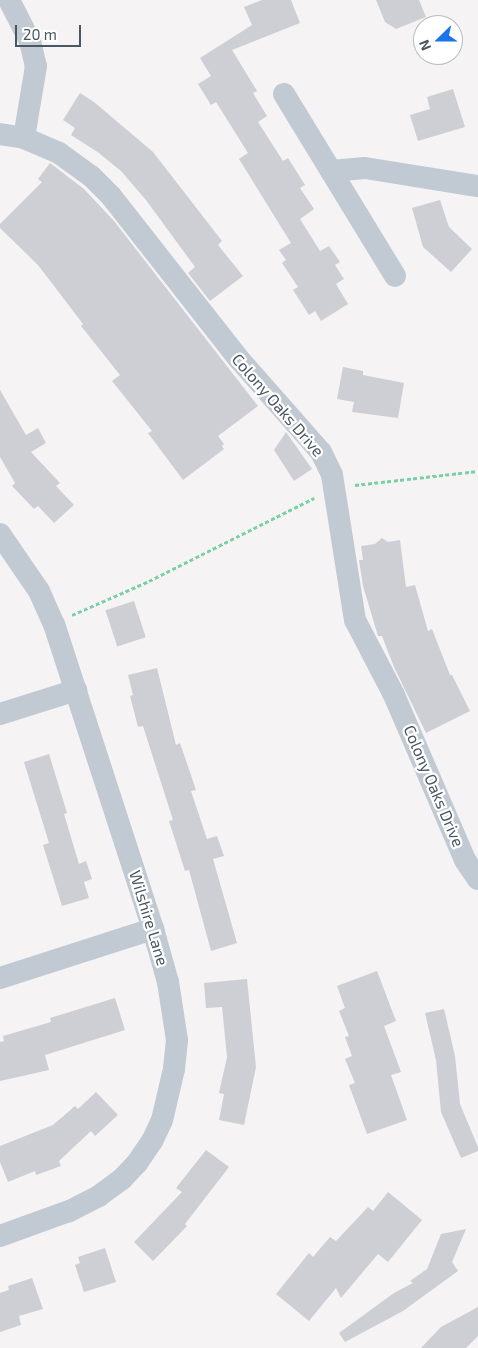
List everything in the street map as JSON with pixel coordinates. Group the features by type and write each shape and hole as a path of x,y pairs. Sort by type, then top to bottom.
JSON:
{"street":[{"path":"9,0 30,41 36,66 24,138"},
{"path":"284,94 395,276"},
{"name":"Colony Oaks Drive","path":"0,134 24,138 59,153 73,162 111,196 238,358 321,452 327,462 334,488 355,620 394,695 466,860 478,879"},
{"path":"331,171 365,168 478,186"},
{"name":"Wilshire Lane","path":"0,534 39,591 54,624 153,929 168,982 177,1040 169,1097 162,1120 152,1141 137,1163 122,1179 99,1196 69,1211 0,1236"},
{"path":"0,714 76,690"},
{"path":"0,978 153,929"}],"path":[{"path":"54,624 149,581 334,488 478,471"}],"building":[{"path":"262,0 291,0 300,23 232,50 257,91 253,93 267,116 258,122 283,161 288,158 305,185 300,188 314,209 300,219 320,251 329,246 340,262 335,265 344,279 336,284 348,304 321,321 315,311 309,315 293,290 298,287 282,263 286,260 279,250 291,243 239,159 248,153 216,102 211,105 198,84 211,76 200,58 252,25 244,7"},
{"path":"376,0 419,0 425,15 413,15 413,22 396,29 385,22"},
{"path":"453,89 465,127 418,141 410,115 430,109 427,97"},
{"path":"80,93 94,102 153,152 222,241 218,245 243,276 210,301 188,273 195,267 146,200 121,171 99,153 71,135 75,128 63,120"},
{"path":"50,163 84,189 114,221 258,406 218,436 224,444 222,446 224,449 183,480 148,433 152,431 112,381 120,375 81,326 83,324 38,265 0,228 0,224 42,182 38,179"},
{"path":"440,200 449,227 472,249 451,272 423,247 412,208"},
{"path":"343,367 363,371 363,375 404,383 398,418 352,412 354,402 337,399"},
{"path":"0,390 26,435 38,428 46,443 31,452 60,483 56,486 74,505 54,523 38,506 34,509 12,486 15,483 0,457"},
{"path":"286,432 312,469 294,481 274,450"},
{"path":"382,538 388,542 400,540 406,587 415,585 428,631 432,629 450,675 452,675 470,711 426,733 394,667 382,636 378,636 363,586 359,560 363,560 361,546 375,544"},
{"path":"134,601 146,637 117,646 105,610"},
{"path":"157,668 176,745 180,743 196,790 191,791 207,839 217,836 224,856 213,859 237,943 211,951 189,870 185,871 169,821 173,820 143,726 138,727 130,696 133,695 128,675"},
{"path":"49,754 67,813 64,814 79,864 86,861 92,879 84,882 89,898 62,906 43,845 49,843 24,762"},
{"path":"377,971 396,1021 384,1026 401,1072 391,1075 407,1120 367,1134 349,1085 355,1083 345,1059 352,1056 345,1037 349,1036 339,1011 345,1008 337,986"},
{"path":"247,979 256,1067 244,1125 219,1120 224,1094 219,1093 227,1057 222,1007 206,1008 204,983"},
{"path":"115,998 125,1030 45,1055 49,1070 0,1081 0,1042 4,1041 3,1036 51,1022 50,1018"},
{"path":"444,1009 455,1056 460,1104 478,1147 478,1151 461,1158 441,1112 436,1060 425,1013"},
{"path":"96,1092 118,1115 95,1136 91,1131 59,1161 61,1166 36,1175 35,1171 8,1182 0,1162 0,1146 53,1125 75,1106 78,1109"},
{"path":"206,1150 229,1167 185,1224 187,1226 153,1261 134,1242 182,1192 176,1188"},
{"path":"388,1192 422,1220 388,1262 378,1254 341,1298 336,1288 309,1321 276,1294 309,1253 313,1257 330,1237 336,1241 368,1207 373,1211"},
{"path":"466,1229 452,1262 458,1271 403,1311 345,1342 339,1333 394,1293 413,1283 410,1281 427,1269 441,1234"},
{"path":"105,1248 116,1282 84,1292 75,1265 80,1263 78,1257"},
{"path":"32,1278 43,1309 19,1316 21,1325 0,1332 0,1293 9,1290 8,1286"},
{"path":"478,1307 478,1336 466,1348 421,1348 441,1327"}]}
